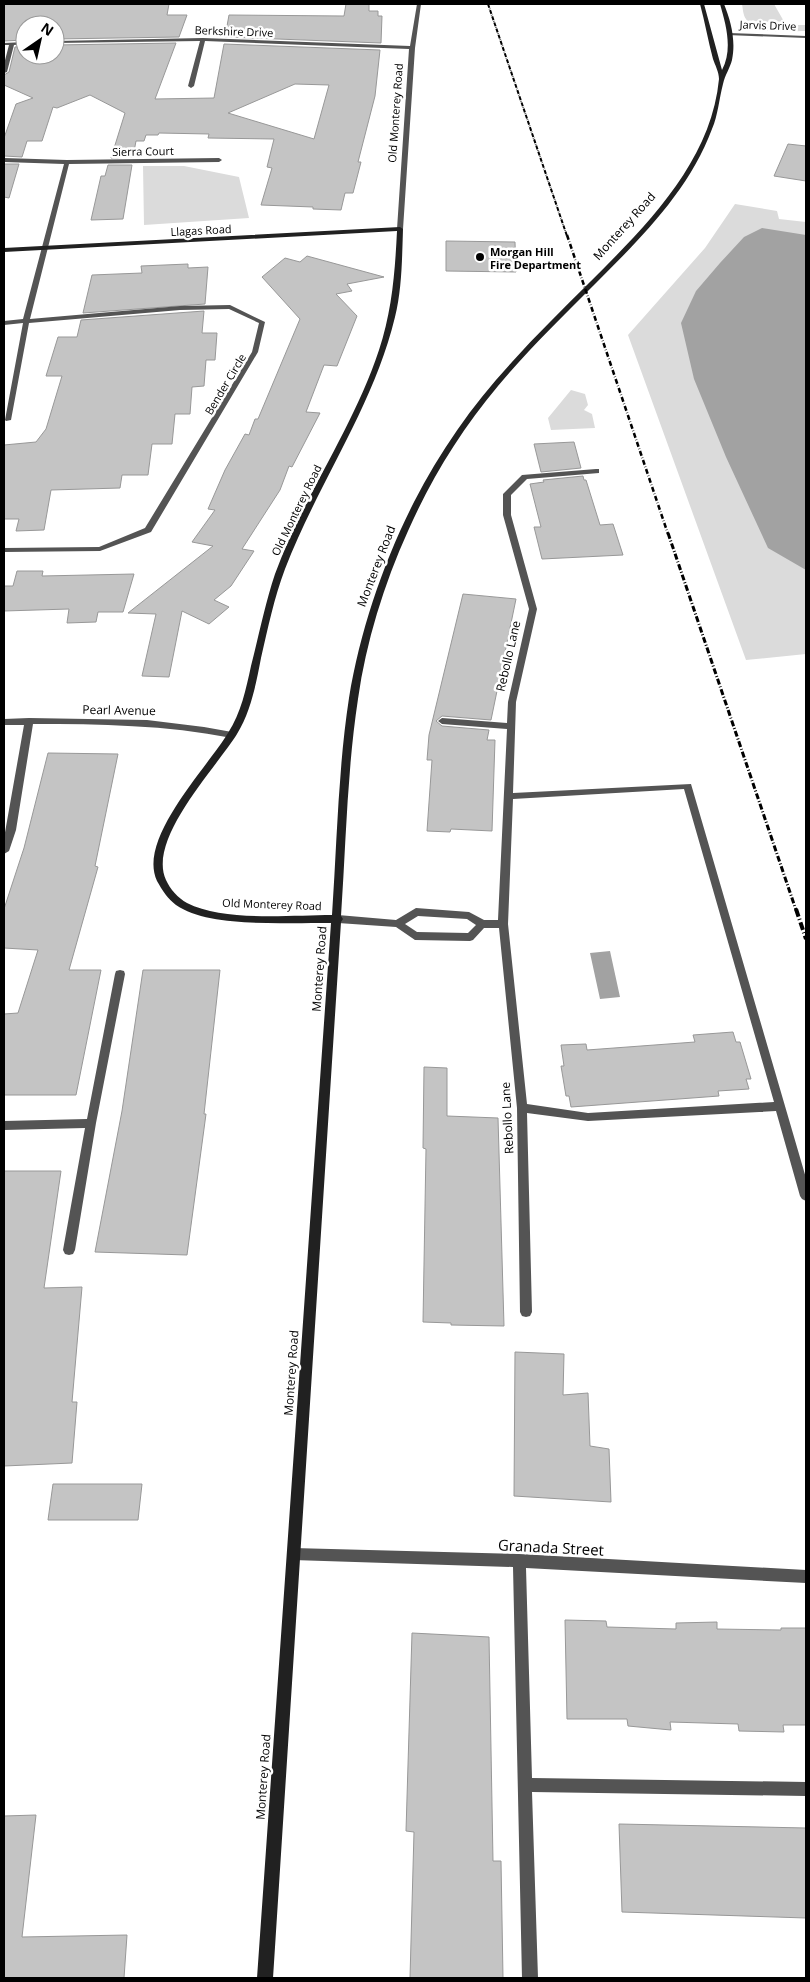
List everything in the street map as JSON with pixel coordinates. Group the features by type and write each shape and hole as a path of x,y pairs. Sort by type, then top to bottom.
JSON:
{"main road":[{"path":"702,4 711,31 714,59 722,76"},
{"name":"Monterey Road","path":"265,1978 338,918 347,757 354,697 365,646 378,600 411,516 470,414 540,334 637,237 675,191 689,170 715,115 722,76 729,60 729,34 722,4"},
{"name":"Llagas Road","path":"4,250 400,230"},
{"name":"Old Monterey Road","path":"338,918 222,916 199,912 182,904 167,891 158,873 158,855 165,833 232,735 242,717 282,569 300,527 364,399 380,357 398,283 400,230"}],"street":[{"name":"Old Monterey Road","path":"400,230 412,48 420,4"},
{"name":"Jarvis Drive","path":"729,34 806,37"},
{"name":"Berkshire Drive","path":"65,42 203,39 412,48"},
{"path":"191,86 203,39"},
{"path":"4,44 15,44"},
{"path":"4,72 12,44"},
{"name":"Sierra Court","path":"4,160 67,162 220,160"},
{"path":"8,420 26,322 67,162"},
{"name":"Bender Circle","path":"4,322 26,322 180,308 230,307 262,322 255,352 148,530 100,549 4,550"},
{"name":"Rebollo Lane","path":"526,1312 522,1108 503,924 512,702 533,609 507,515 507,494 525,477 596,471"},
{"path":"4,850 29,721"},
{"path":"442,721 511,726"},
{"name":"Pearl Avenue","path":"4,722 162,723 202,728 232,735"},
{"path":"509,796 688,786 806,1196"},
{"path":"398,924 416,912 469,916 482,924 503,924"},
{"path":"338,918 398,924 415,936 470,937 482,924"},
{"path":"69,1250 120,974"},
{"path":"522,1108 588,1117 780,1106"},
{"path":"4,1125 91,1123"},
{"name":"Granada Street","path":"293,1554 519,1561 806,1576"},
{"path":"519,1561 530,1978"},
{"path":"525,1785 806,1789"}],"shaded area":[{"path":"742,4 774,4 786,25 806,25 806,31 773,31 756,28 745,17"},
{"path":"143,166 184,166 239,177 249,218 144,225"},
{"path":"735,204 777,211 779,219 806,222 806,654 746,660 628,335 705,248"},
{"path":"762,228 806,235 806,570 768,548 726,457 694,379 681,323 696,291 744,237"},
{"path":"571,390 585,394 588,405 584,410 592,414 595,428 551,430 548,418"},
{"path":"610,951 620,997 600,999 590,953"}],"building":[{"path":"4,4 169,4 167,15 187,15 179,37 65,39 65,15 15,15 15,40 4,41"},
{"path":"346,4 369,4 369,11 378,11 378,16 382,16 381,43 225,37 229,15 344,16"},
{"path":"176,43 155,99 214,98 224,44 380,50 375,96 358,162 361,162 353,193 345,193 341,210 261,205 272,168 267,167 274,139 208,138 209,134 159,133 158,135 146,135 144,141 136,141 133,157 111,158 125,113 90,95 57,108 53,107 42,141 27,141 22,157 4,156 4,138 16,104 33,98 4,85 4,75 9,72 15,47 15,65 65,65 65,45","holes":["295,84 329,85 314,139 228,113"]},
{"path":"788,144 806,146 806,181 774,176"},
{"path":"4,164 19,164 9,198 4,197"},
{"path":"108,165 132,165 123,219 91,220 101,176 105,176"},
{"name":"Morgan Hill Fire Department","path":"446,241 515,242 516,272 446,271"},
{"path":"307,256 384,277 347,284 352,291 336,294 357,316 337,366 324,365 306,412 320,413 292,467 289,466 280,490 242,549 254,551 231,586 214,600 229,607 209,624 182,611 169,677 142,676 156,614 128,613 213,546 192,542 215,510 208,509 225,470 245,434 249,435 255,419 258,419 300,319 262,277 285,258 300,262"},
{"path":"188,264 188,268 208,267 205,304 83,313 92,275 142,273 141,266"},
{"path":"204,311 202,333 217,333 215,360 206,360 204,386 192,387 190,414 175,414 172,444 152,444 148,475 122,475 120,488 51,490 44,530 16,531 19,519 4,519 4,445 36,442 46,429 62,376 46,376 58,337 77,337 81,320"},
{"path":"574,442 581,468 541,472 534,444"},
{"path":"583,476 584,480 586,480 600,525 613,524 623,555 542,559 534,527 541,527 530,484 544,482 543,480"},
{"path":"17,571 43,571 42,576 134,574 123,612 98,612 96,622 67,623 69,609 4,611 4,586 13,586"},
{"path":"463,594 516,599 491,720 442,716 436,721 442,726 489,730 487,740 495,740 492,831 451,829 450,832 427,831 432,760 427,760 429,735"},
{"path":"48,753 118,754 95,866 98,867 69,970 101,970 76,1095 4,1095 4,1014 18,1013 38,950 4,948 4,909 24,848"},
{"path":"143,970 220,970 204,1114 206,1114 187,1255 95,1252 122,1111"},
{"path":"733,1032 736,1042 740,1042 751,1079 746,1079 749,1089 718,1091 719,1096 571,1107 569,1096 566,1096 561,1066 564,1066 561,1045 586,1044 587,1050 695,1042 693,1035"},
{"path":"424,1067 447,1068 447,1116 498,1118 504,1326 451,1325 451,1323 423,1322 426,1149 423,1148"},
{"path":"4,1171 61,1171 44,1288 82,1287 72,1402 77,1402 72,1463 4,1466"},
{"path":"515,1352 564,1354 563,1395 588,1393 590,1446 609,1449 611,1502 514,1496"},
{"path":"53,1484 142,1484 138,1520 48,1520"},
{"path":"565,1620 606,1621 607,1627 676,1629 676,1623 717,1622 717,1629 781,1630 781,1628 806,1628 806,1725 783,1725 784,1732 739,1731 738,1724 670,1722 671,1730 628,1726 627,1719 567,1719"},
{"path":"412,1633 489,1637 493,1861 501,1861 503,1978 410,1978 414,1832 406,1831"},
{"path":"36,1815 22,1937 127,1935 124,1978 4,1978 4,1816"},
{"path":"619,1824 806,1828 806,1918 622,1912"}],"railway":[{"path":"488,4 567,236"},
{"path":"567,235 668,534"},
{"path":"668,533 796,910"},
{"path":"796,909 806,939"}],"place":[{"name":"Morgan Hill Fire Department","path":"480,257"}]}
